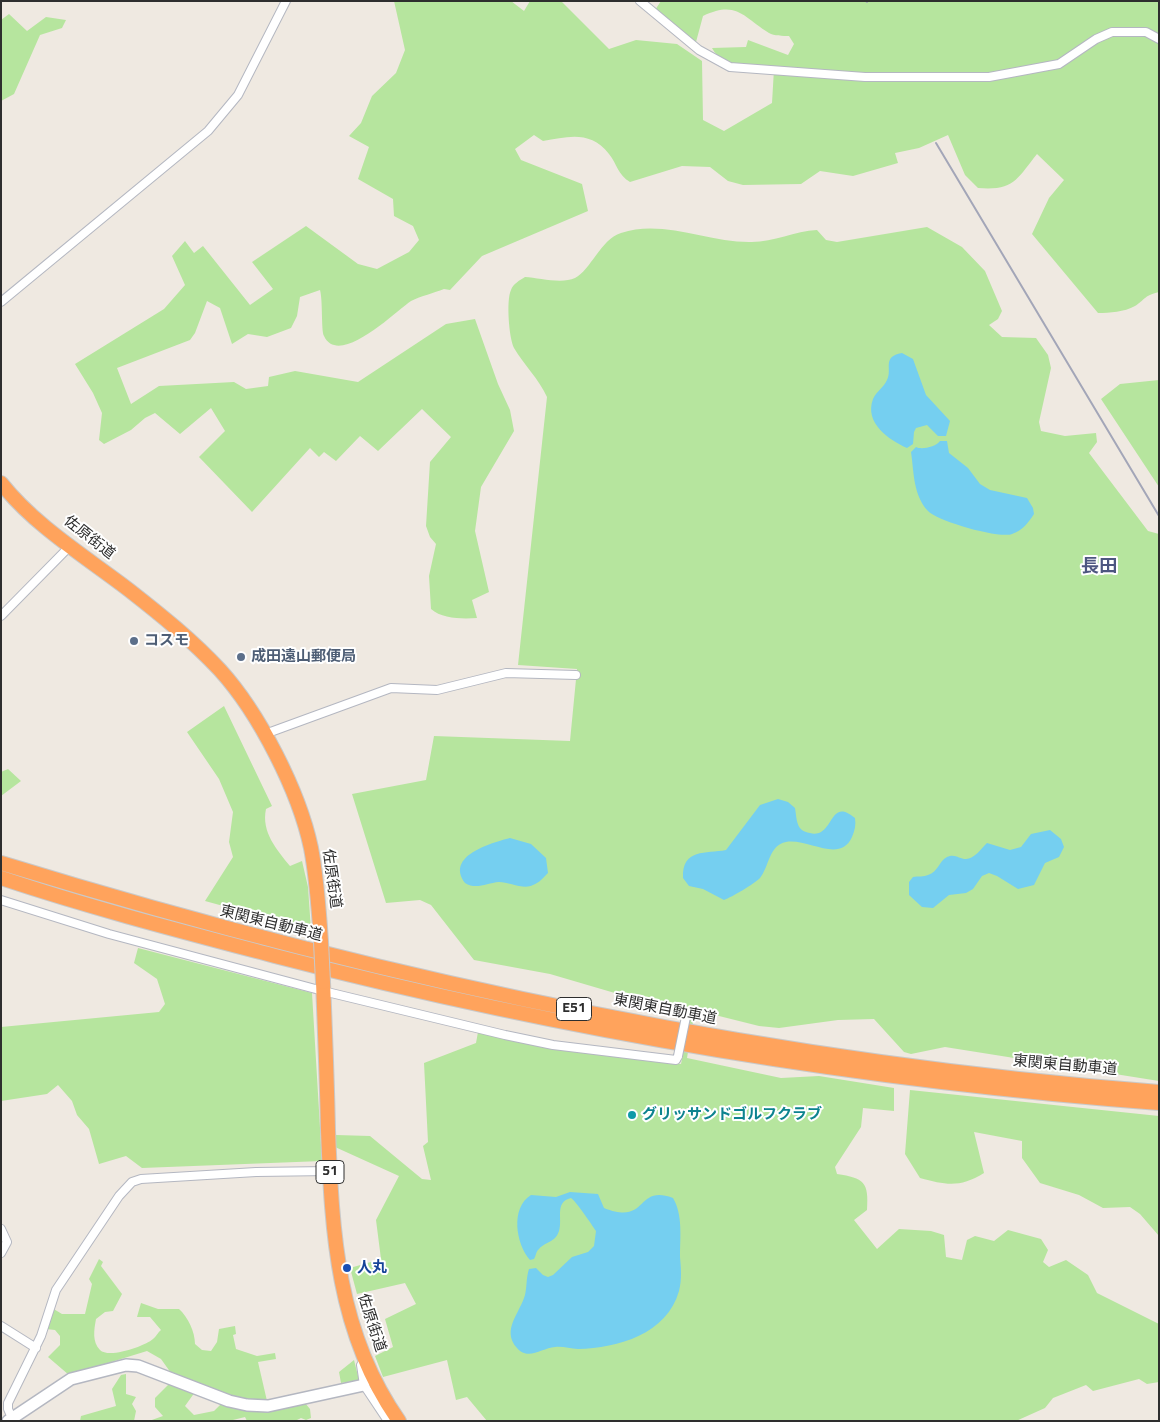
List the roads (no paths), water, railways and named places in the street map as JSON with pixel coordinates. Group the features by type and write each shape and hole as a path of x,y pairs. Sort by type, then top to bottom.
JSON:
{"highway":[{"name":"佐原街道","path":"1,483 18,502 169,622 222,672 265,734 288,783 306,829 319,902 332,1222 339,1266 349,1311 365,1359 384,1398 399,1421"},
{"name":"東関東自動車道","path":"1,864 132,904 323,954 433,980 702,1035 912,1066 1159,1092"},
{"name":"東関東自動車道","path":"1,878 130,917 335,972 583,1026 700,1048 911,1078 1159,1103"}],"street":[{"path":"1,302 208,131 238,95 286,1"},
{"path":"640,1 698,50 730,67 739,68 865,76 989,77 1059,64 1096,39 1112,32 1146,32 1159,40"},
{"path":"1,616 71,545"},
{"path":"265,734 391,688 437,690 506,673 576,675"},
{"path":"1,900 109,934 553,1045 676,1060 687,1012"},
{"path":"330,1171 256,1172 141,1179 132,1182 119,1196 56,1290 36,1348 8,1403 8,1410 10,1419 66,1381 126,1365 138,1366 229,1401 247,1405 268,1406 364,1385"},
{"path":"1,1229 7,1242 1,1253"},
{"path":"1,1326 36,1348"},
{"path":"365,1359 361,1365 364,1385 388,1421"}],"water":[{"path":"902,353 913,359 926,395 950,421 946,436 938,436 927,425 916,428 913,444 907,448 893,440 880,429 872,416 871,408 874,396 889,376 890,360 892,357"},
{"path":"940,441 947,441 949,453 968,468 980,484 990,490 1027,498 1034,514 1025,526 1019,531 1005,535 982,532 943,520 928,511 919,498 911,452 916,447 928,447"},
{"path":"778,799 788,802 795,808 797,821 805,832 821,832 838,812 848,813 855,818 855,828 852,837 847,845 840,849 823,848 795,842 780,844 773,852 760,878 724,900 703,889 689,886 683,878 686,862 691,857 697,854 726,850 760,805"},
{"path":"1050,830 1061,839 1064,847 1059,857 1045,863 1034,885 1018,889 989,873 982,876 973,889 966,893 949,895 933,908 922,907 909,895 909,882 913,877 931,874 947,857 955,856 969,859 987,843 1010,850 1021,847 1031,834"},
{"path":"510,838 531,844 546,858 548,873 535,884 525,887 499,882 477,886 465,883 460,874 461,865 465,858 482,847"},
{"path":"570,1192 598,1194 604,1208 618,1212 628,1212 636,1209 653,1196 661,1195 673,1198 680,1226 681,1283 679,1291 673,1306 664,1318 639,1336 624,1342 593,1348 555,1347 530,1354 521,1352 513,1341 511,1328 523,1302 529,1269 536,1268 548,1277 553,1275 572,1257 588,1252 594,1246 596,1231 573,1200 571,1198 566,1200 561,1207 560,1226 557,1235 553,1240 542,1246 537,1251 534,1259 530,1260 521,1245 517,1226 520,1208 531,1195 556,1197"}],"railway":[{"path":"936,143 1159,516"}],"place":[{"name":"コスモ","path":"134,641"},
{"name":"成田遠山郵便局","path":"241,657"},
{"name":"グリッサンドゴルフクラブ","path":"632,1115"},
{"name":"人丸","path":"347,1268"}],"district":[{"name":"長田","path":"1099,568"}]}
